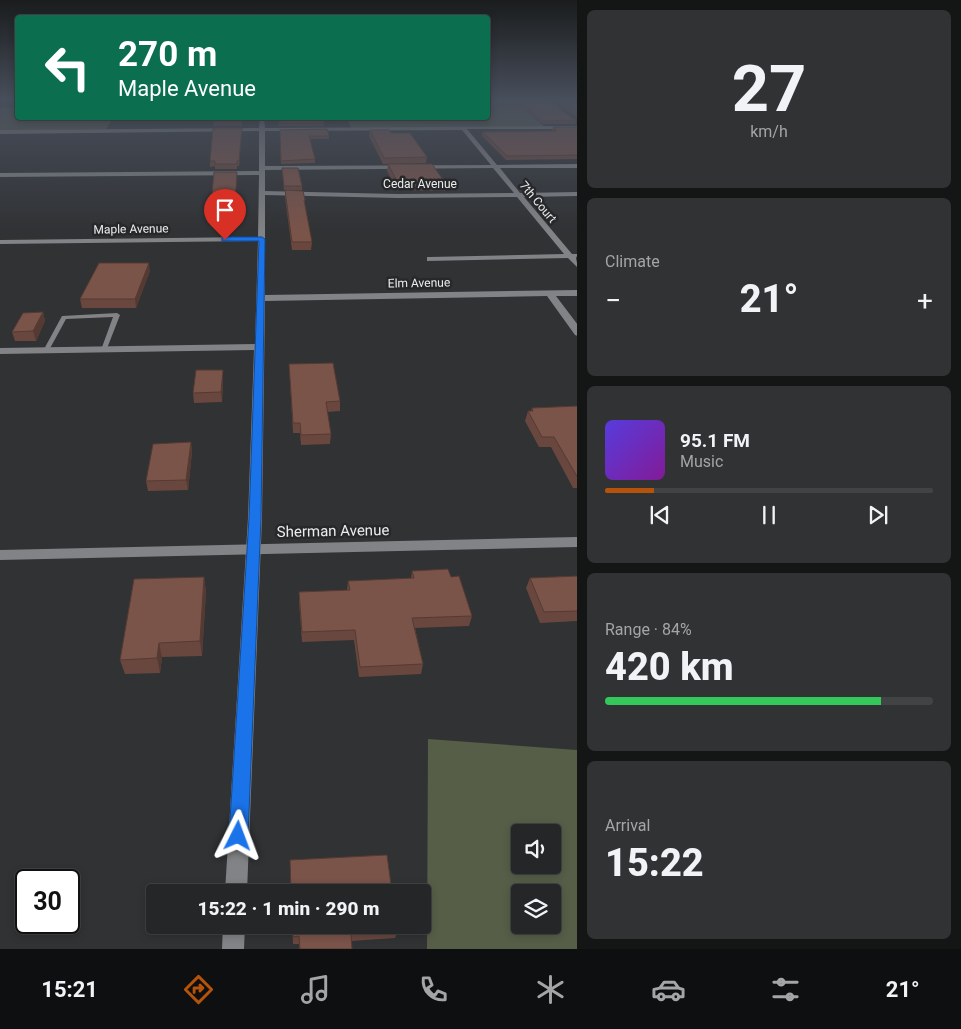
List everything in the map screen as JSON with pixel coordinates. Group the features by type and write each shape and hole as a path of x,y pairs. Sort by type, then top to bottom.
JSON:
{"street":[{"path":"236,884 254,549 261,298 262,143"},
{"name":"7th Court","path":"475,143 518,195 574,256 577,266"},
{"path":"0,174 577,166"},
{"name":"Cedar Avenue","path":"262,193 577,194"},
{"name":"Maple Avenue","path":"0,242 262,239"},
{"path":"430,259 574,256"},
{"path":"549,293 577,333"},
{"name":"Elm Avenue","path":"261,298 577,293"},
{"path":"0,351 259,347"},
{"name":"Sherman Avenue","path":"0,554 577,542"},
{"path":"233,949 234,934"}],"lane":[{"path":"46,351 64,317 117,316 104,350"}],"green space":[{"path":"428,739 577,750 577,949 427,949 427,934 431,934 431,884 427,884"}],"building":[{"path":"212,143 241,143 237,164 215,164 215,161 210,161"},
{"path":"280,143 311,143 315,159 281,161"},
{"path":"377,143 417,143 427,157 384,158"},
{"path":"494,143 577,143 577,155 507,156"},
{"path":"388,164 432,164 446,184 398,183"},
{"path":"282,168 298,168 302,186 284,186"},
{"path":"214,172 237,172 235,204 211,206"},
{"path":"285,190 303,191 312,242 292,242"},
{"path":"99,263 149,263 135,299 80,299"},
{"path":"43,312 33,331 12,332 23,313"},
{"path":"333,363 340,401 326,402 331,434 301,435 300,423 293,423 289,364"},
{"path":"196,370 223,370 221,392 193,393"},
{"path":"577,406 577,476 554,437 542,437 528,411 533,411 532,408"},
{"path":"191,442 186,480 146,481 153,444"},
{"path":"448,569 451,577 459,576 472,616 412,618 423,664 360,667 355,630 302,632 299,592 350,590 348,581 414,578 412,571"},
{"path":"577,576 577,611 544,612 530,578"},
{"path":"204,577 200,641 159,643 157,658 120,660 134,579"},
{"path":"387,855 391,884 291,884 290,860"},
{"path":"293,934 351,934 352,949 300,949 299,936 293,937"}],"route":[{"path":"225,240 262,239 254,549 238,836"}]}
